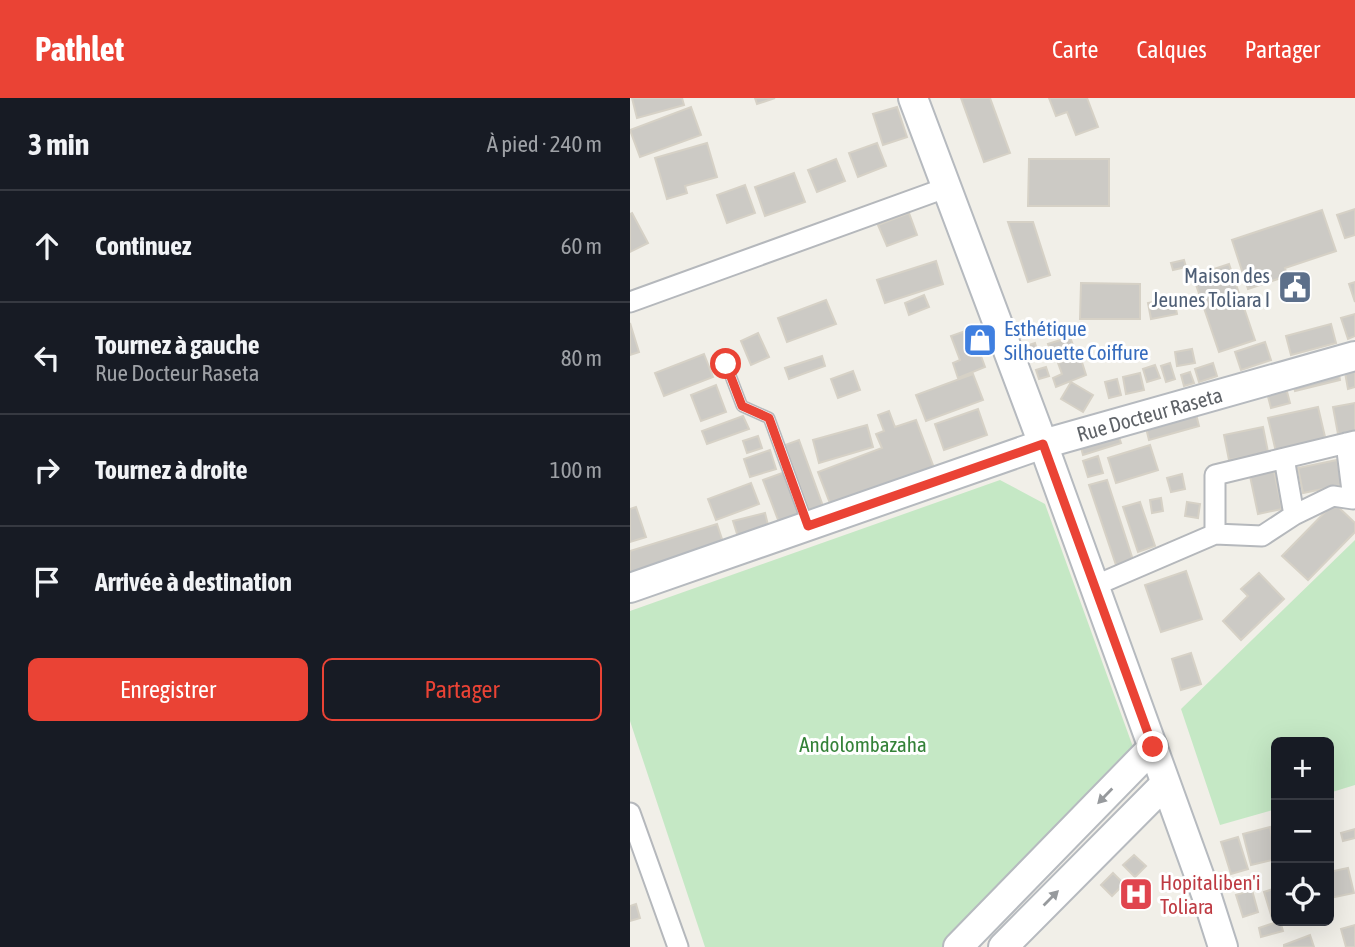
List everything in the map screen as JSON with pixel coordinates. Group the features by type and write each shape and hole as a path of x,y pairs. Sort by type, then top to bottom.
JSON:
{"street":[{"path":"913,98 1043,444 1208,897 1223,947"},
{"path":"630,302 947,187"},
{"name":"Rue Docteur Raseta","path":"630,588 1043,444 1355,356"},
{"path":"1094,586 1214,534 1262,536 1294,515 1333,496 1353,499 1350,442 1214,475 1214,534"},
{"path":"1284,458 1294,515"},
{"path":"958,947 1153,747"},
{"path":"1003,947 1165,784"},
{"path":"630,813 678,947"}],"lane":[{"path":"726,364 742,406 769,418 808,526"}],"green space":[{"name":"Andolombazaha","path":"1000,480 1045,504 1137,758 948,947 705,947 630,721 630,611"},
{"path":"1355,540 1355,785 1334,791 1334,737 1271,737 1271,810 1220,825 1181,709"}],"building":[{"path":"632,98 682,98 684,105 637,118"},
{"path":"755,98 775,98 757,104"},
{"path":"961,98 990,98 1010,153 984,162"},
{"path":"1049,98 1087,98 1098,127 1076,135 1067,112 1056,116"},
{"path":"691,107 701,135 640,157 630,130"},
{"path":"897,107 907,137 883,145 873,114"},
{"path":"707,143 717,177 685,186 687,193 667,199 655,158"},
{"path":"877,143 886,166 858,177 849,153"},
{"path":"836,159 845,181 817,192 808,170"},
{"path":"1029,159 1109,159 1109,206 1028,206"},
{"path":"794,173 805,202 765,216 755,187"},
{"path":"745,185 755,213 727,223 717,195"},
{"path":"1355,209 1355,235 1345,238 1337,215"},
{"path":"1322,210 1336,251 1285,268 1287,276 1248,289 1232,240"},
{"path":"632,213 648,243 630,252 630,214"},
{"path":"909,213 917,235 887,246 878,225"},
{"path":"1008,222 1033,222 1050,275 1028,282"},
{"path":"1184,260 1186,267 1173,270 1171,263"},
{"path":"936,261 943,284 885,303 877,280"},
{"path":"1229,264 1255,340 1219,352 1193,276"},
{"path":"1355,282 1355,302 1349,284"},
{"path":"1081,283 1140,284 1140,319 1080,319"},
{"path":"924,295 929,307 909,315 905,303"},
{"path":"1174,298 1177,314 1151,319 1148,303"},
{"path":"826,300 836,324 787,342 778,318"},
{"path":"1355,314 1355,336 1348,339 1341,318"},
{"path":"630,323 639,352 630,355"},
{"path":"1331,324 1336,343 1291,355 1286,336"},
{"path":"971,329 985,367 958,378 953,363 960,360 951,336"},
{"path":"758,333 769,357 751,365 741,341"},
{"path":"1070,337 1076,353 1053,360 1048,344"},
{"path":"1265,342 1271,360 1241,370 1235,352"},
{"path":"1035,343 1038,354 1026,358 1023,347"},
{"path":"1192,349 1195,363 1177,366 1175,352"},
{"path":"704,354 713,377 664,396 655,373"},
{"path":"822,356 825,366 789,379 785,368"},
{"path":"1080,356 1086,375 1056,387 1053,378 1062,374 1058,363"},
{"path":"1170,363 1175,379 1166,382 1161,366"},
{"path":"1213,363 1217,376 1199,382 1195,369"},
{"path":"1155,365 1160,378 1147,382 1143,369"},
{"path":"1355,365 1355,387 1348,389 1344,367"},
{"path":"1046,367 1049,376 1039,379 1036,370"},
{"path":"1338,368 1340,380 1295,391 1292,379"},
{"path":"853,371 860,390 838,398 831,379"},
{"path":"1190,372 1194,383 1184,386 1181,375"},
{"path":"1140,373 1144,390 1126,394 1123,377"},
{"path":"973,374 983,400 926,421 916,395"},
{"path":"1117,379 1121,395 1109,398 1105,382"},
{"path":"1071,382 1093,395 1083,412 1061,399"},
{"path":"1285,384 1290,403 1271,408 1266,389"},
{"path":"716,385 726,412 701,421 691,395"},
{"path":"1355,403 1355,431 1338,434 1333,407"},
{"path":"1318,407 1326,441 1276,452 1268,418"},
{"path":"978,409 987,435 944,450 935,424"},
{"path":"1195,410 1199,426 1149,440 1145,424"},
{"path":"889,411 895,427 916,420 934,468 831,506 818,472 882,448 876,434 884,431 878,415"},
{"path":"743,416 749,429 707,444 702,431"},
{"path":"867,425 873,447 819,463 813,440"},
{"path":"1263,427 1268,452 1229,460 1224,435"},
{"path":"1117,431 1121,443 1083,455 1080,444"},
{"path":"758,436 762,448 747,453 743,441"},
{"path":"799,440 823,506 809,510 785,445"},
{"path":"1150,445 1158,470 1116,483 1108,458"},
{"path":"770,450 776,469 750,477 744,459"},
{"path":"1098,456 1103,473 1088,477 1083,461"},
{"path":"1337,460 1342,485 1303,493 1298,468"},
{"path":"1274,471 1282,509 1258,514 1250,476"},
{"path":"785,472 802,517 780,525 763,480"},
{"path":"1182,474 1185,489 1171,492 1167,478"},
{"path":"1107,480 1134,563 1117,568 1089,485"},
{"path":"751,483 759,504 716,520 708,499"},
{"path":"1161,498 1163,511 1152,513 1150,500"},
{"path":"1140,502 1155,546 1138,552 1123,507"},
{"path":"1187,502 1200,504 1198,518 1185,516"},
{"path":"1334,503 1355,523 1355,532 1308,580 1282,556"},
{"path":"636,507 646,537 630,542 630,509"},
{"path":"765,513 769,529 738,537 733,521"},
{"path":"717,524 724,545 630,574 630,551"},
{"path":"1186,571 1202,619 1161,632 1145,585"},
{"path":"1259,573 1284,599 1241,640 1223,621 1248,596 1241,589"},
{"path":"1191,653 1201,684 1181,690 1172,659"},
{"path":"1270,827 1271,860 1251,865 1243,834"},
{"path":"1355,829 1355,838 1343,841 1341,833"},
{"path":"1238,837 1248,869 1231,874 1221,842"},
{"path":"1134,855 1146,866 1135,877 1123,865"},
{"path":"1348,868 1354,893 1334,897 1334,871"},
{"path":"1113,873 1124,884 1112,896 1101,885"},
{"path":"1252,890 1258,912 1243,917 1236,895"},
{"path":"1271,890 1271,915 1264,892"},
{"path":"636,904 640,918 630,921 630,906"},
{"path":"1271,924 1282,926 1283,931 1261,937 1259,928"},
{"path":"1355,925 1355,947 1346,947 1341,929"},
{"path":"1310,935 1314,947 1284,947 1284,945"}],"place":[{"name":"Maison des Jeunes Toliara I","path":"1295,287"},
{"name":"Esthétique Silhouette Coiffure","path":"980,340"},
{"name":"Hopitaliben'i Toliara","path":"1136,894"}],"route":[{"path":"726,364 742,406 769,418 808,526 1043,444 1153,747"}]}
